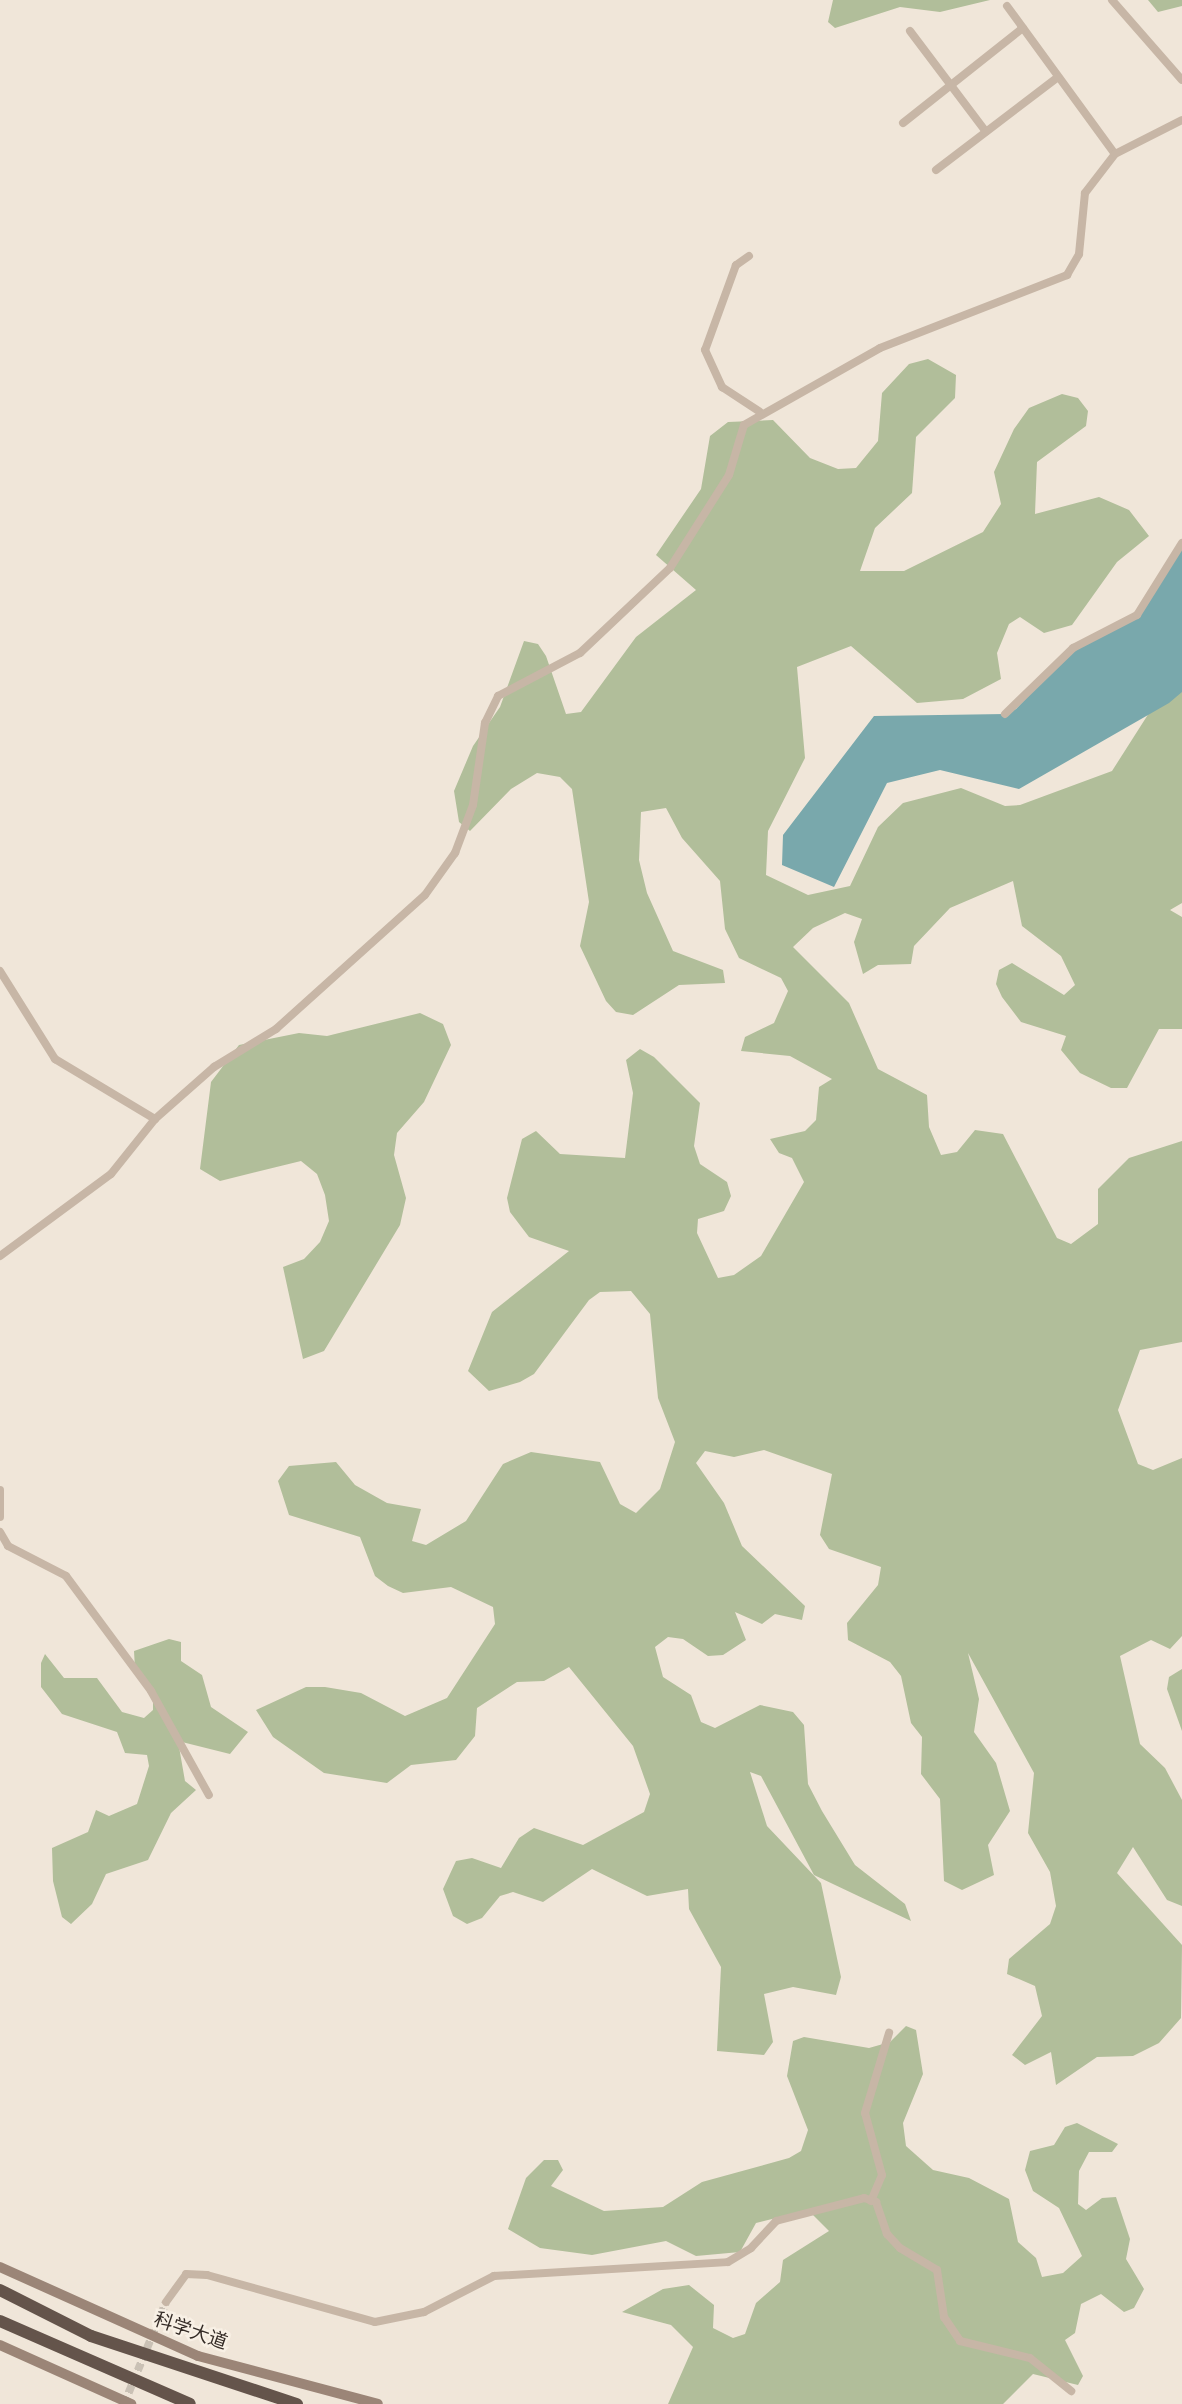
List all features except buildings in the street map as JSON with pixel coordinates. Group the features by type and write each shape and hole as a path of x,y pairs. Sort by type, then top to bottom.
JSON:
{"highway":[{"name":"科学大道","path":"0,2291 116,2345 297,2404"},
{"path":"0,2321 190,2404"}],"main road":[{"name":"科学大道","path":"0,2267 198,2356 379,2404"},
{"path":"0,2345 131,2404"}],"street":[{"path":"1112,0 1182,80"},
{"path":"1007,6 1115,154"},
{"path":"903,123 1023,28"},
{"path":"910,31 986,132"},
{"path":"936,170 1058,77"},
{"path":"0,1256 111,1174 155,1119 214,1067 276,1029 425,895 455,853 472,805 485,723 498,696 580,653 670,568 729,475 744,425 760,412 880,348 1067,275 1079,254 1085,193 1115,154 1182,120"},
{"path":"749,256 736,265 705,351 722,387 760,412"},
{"path":"1005,714 1073,648 1137,615 1182,543"},
{"path":"0,971 55,1059 155,1119"},
{"path":"0,1490 0,1517"},
{"path":"0,1532 8,1546 66,1576 151,1690 209,1795"},
{"path":"871,2201 882,2175 865,2113 889,2033"},
{"path":"166,2302 186,2274 206,2275 375,2322 424,2312 494,2276 728,2262 784,2217 871,2201"},
{"path":"871,2201 900,2249 937,2270 944,2317 960,2341 1030,2358 1072,2390"}],"green space":[{"path":"833,0 990,0 940,12 900,7 835,28 828,22"},
{"path":"1148,0 1182,0 1182,6 1158,12"},
{"path":"928,359 956,375 955,398 916,437 912,493 875,528 860,571 904,571 983,532 1001,504 994,472 1014,429 1029,408 1062,394 1078,398 1088,411 1086,426 1037,462 1035,514 1099,497 1129,510 1149,536 1117,562 1072,625 1044,633 1020,617 1009,624 997,653 1001,679 963,699 917,703 851,646 797,667 805,758 768,831 766,875 808,895 850,886 878,827 903,803 961,788 1005,806 1020,805 1112,771 1156,702 1182,690 1182,903 1170,910 1182,917 1182,1029 1159,1029 1127,1088 1111,1088 1080,1073 1061,1050 1066,1036 1021,1022 1002,997 996,984 999,970 1012,963 1064,995 1075,985 1061,956 1022,926 1013,881 950,908 914,946 911,964 878,965 863,974 854,942 862,919 845,913 813,928 793,947 849,1003 878,1069 927,1095 929,1127 941,1155 957,1152 975,1130 1003,1134 1057,1238 1071,1244 1098,1224 1098,1189 1129,1158 1182,1141 1182,1342 1140,1350 1118,1410 1138,1464 1153,1470 1182,1458 1182,1636 1170,1649 1151,1640 1120,1656 1140,1744 1165,1768 1182,1800 1182,1906 1167,1900 1133,1847 1117,1873 1182,1945 1181,2018 1159,2043 1133,2056 1097,2057 1056,2085 1051,2052 1025,2065 1012,2055 1042,2016 1035,1986 1007,1974 1009,1959 1050,1924 1056,1906 1050,1872 1028,1833 1034,1773 968,1653 979,1699 974,1732 996,1763 1010,1811 988,1845 994,1875 962,1890 944,1881 940,1799 921,1774 922,1737 911,1723 901,1676 890,1662 848,1640 847,1623 878,1585 881,1567 829,1549 820,1535 832,1474 764,1450 734,1457 705,1451 696,1463 724,1503 742,1546 805,1606 802,1620 775,1614 762,1624 735,1612 746,1640 723,1655 708,1656 683,1639 668,1637 655,1647 663,1677 691,1695 701,1722 715,1728 760,1705 793,1712 804,1725 808,1784 822,1811 855,1865 905,1904 911,1921 814,1875 761,1776 750,1772 767,1826 821,1883 841,1977 836,1995 793,1987 764,1994 773,2042 764,2055 717,2051 721,1967 689,1909 688,1889 647,1896 592,1869 543,1902 513,1892 500,1896 482,1918 467,1924 453,1916 443,1889 456,1861 472,1858 501,1868 519,1838 534,1828 583,1845 644,1812 650,1794 633,1746 569,1667 544,1681 517,1682 477,1708 475,1736 456,1760 411,1765 387,1783 324,1773 273,1737 256,1710 306,1687 325,1687 361,1693 405,1716 447,1698 495,1624 493,1607 451,1587 403,1593 388,1586 375,1576 360,1537 289,1515 278,1481 289,1466 336,1462 355,1485 387,1503 421,1509 412,1541 426,1545 466,1521 503,1464 531,1452 600,1462 620,1504 636,1513 660,1489 675,1442 658,1398 650,1314 631,1291 600,1292 589,1300 534,1374 520,1382 489,1391 468,1371 492,1312 569,1251 529,1237 510,1212 507,1198 522,1139 536,1131 560,1154 625,1158 633,1093 626,1060 640,1049 654,1057 700,1103 694,1146 700,1164 727,1182 731,1196 724,1211 698,1219 697,1233 718,1278 734,1275 761,1256 804,1182 792,1158 779,1153 770,1139 805,1131 816,1120 819,1087 832,1079 790,1056 741,1051 745,1037 774,1023 788,991 781,978 739,958 725,929 720,881 682,838 666,808 641,812 639,860 647,893 673,951 723,970 725,983 679,985 633,1015 616,1012 606,1001 580,946 589,902 572,789 560,777 537,773 511,789 470,831 459,822 454,791 473,746 500,707 524,641 538,644 546,656 566,714 581,712 636,637 696,590 656,555 701,489 710,436 728,422 773,420 810,458 838,469 856,468 878,441 882,393 909,364"},
{"path":"420,1013 443,1024 451,1045 424,1102 397,1133 394,1155 406,1198 400,1225 324,1351 303,1359 283,1267 304,1259 320,1242 329,1221 325,1195 317,1174 301,1161 220,1181 200,1169 211,1082 239,1045 299,1033 327,1036"},
{"path":"169,1639 181,1642 181,1661 202,1675 211,1707 248,1732 230,1754 178,1741 185,1781 196,1790 171,1813 148,1860 106,1874 92,1904 71,1924 62,1917 53,1881 52,1848 88,1832 96,1810 109,1816 137,1804 149,1766 147,1755 125,1753 117,1732 62,1714 41,1687 41,1663 45,1654 64,1678 97,1678 122,1712 144,1718 153,1710 153,1698 135,1669 134,1651"},
{"path":"1182,1669 1182,1731 1167,1689 1169,1677"},
{"path":"906,2026 916,2030 923,2074 903,2123 906,2146 933,2170 969,2178 1009,2199 1018,2242 1036,2258 1042,2277 1063,2273 1082,2256 1059,2208 1033,2191 1025,2170 1030,2151 1054,2145 1065,2127 1077,2123 1118,2144 1112,2152 1089,2152 1079,2171 1078,2204 1086,2210 1102,2198 1116,2197 1130,2239 1126,2259 1144,2289 1134,2308 1124,2312 1101,2294 1081,2304 1075,2333 1065,2340 1083,2376 1078,2385 1033,2374 1003,2404 668,2404 693,2347 671,2325 622,2312 663,2289 689,2285 714,2305 713,2328 733,2338 745,2334 756,2303 780,2282 783,2260 829,2231 808,2210 756,2223 740,2252 696,2256 666,2241 592,2255 540,2248 508,2229 526,2178 544,2160 558,2160 563,2170 551,2186 604,2211 663,2207 702,2182 789,2158 801,2151 808,2130 787,2076 793,2041 804,2037 869,2048 890,2042"}],"water":[{"path":"1182,543 1182,692 1169,703 1019,789 940,770 887,783 834,887 782,865 783,835 874,716 1005,714 1016,709 1073,648 1137,615"}],"tunnel":[{"path":"124,2404 166,2302"}]}
